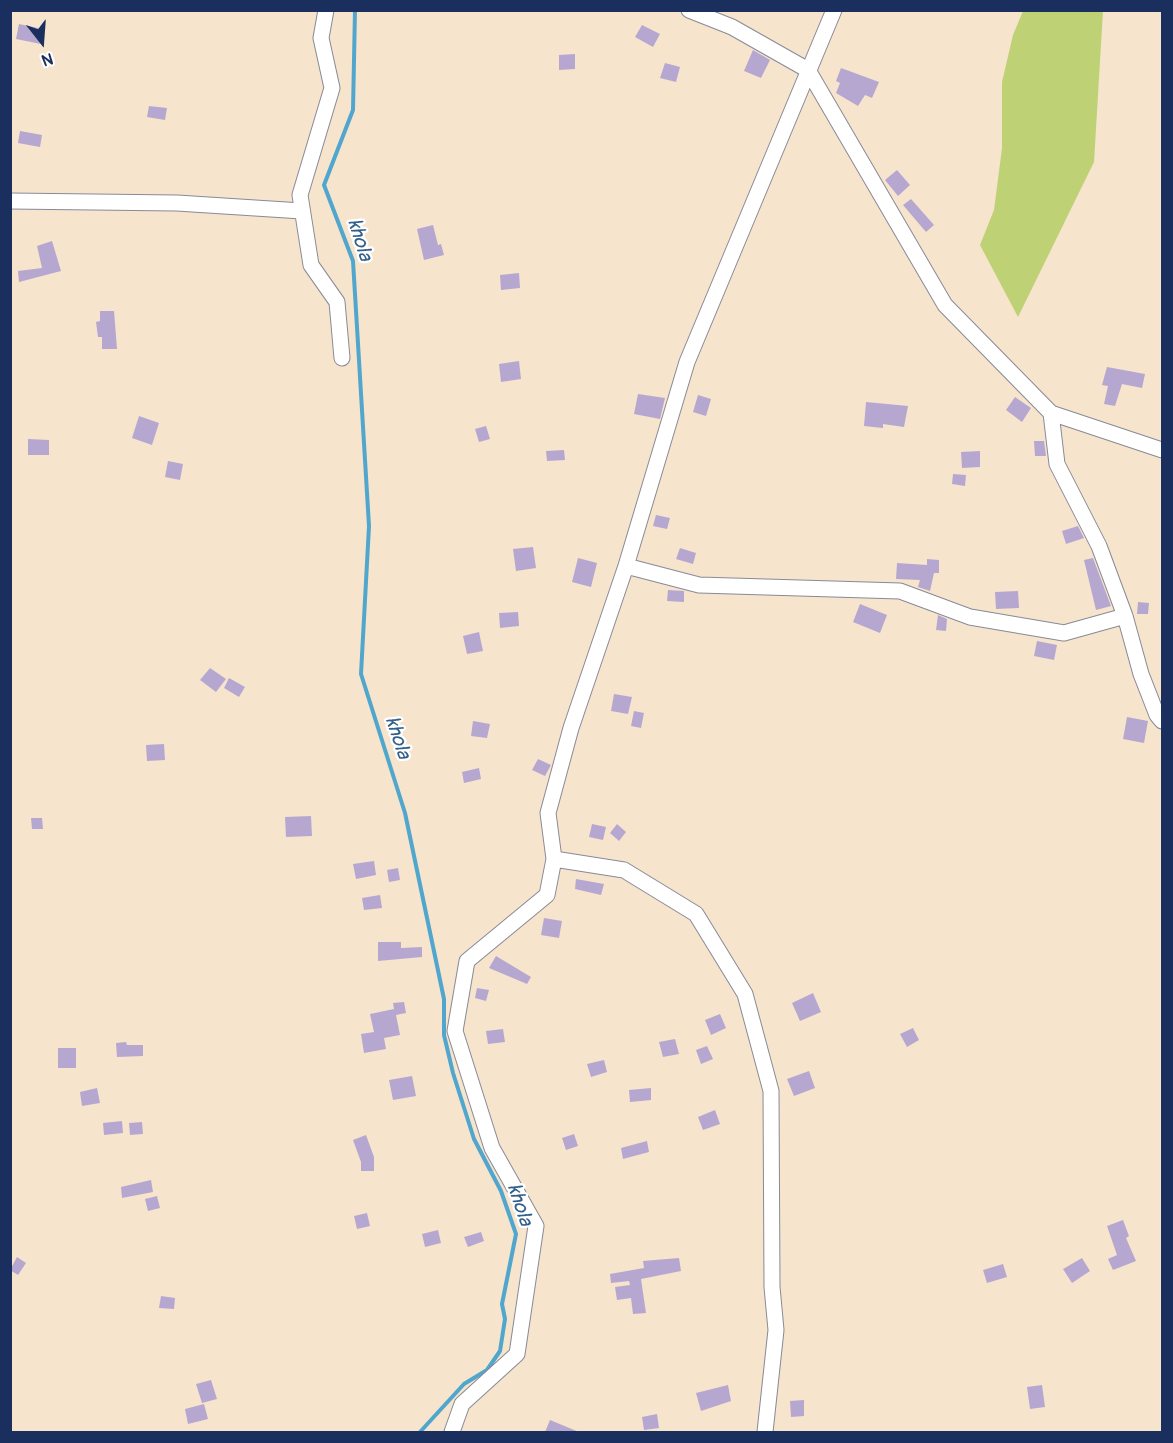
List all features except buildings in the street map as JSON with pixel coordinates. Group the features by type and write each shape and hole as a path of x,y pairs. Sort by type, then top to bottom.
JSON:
{"street":[{"path":"326,10 321,38 332,88 300,195 312,265 337,302 342,358"},
{"path":"689,10 732,27 808,70 945,305 1051,413 1162,450"},
{"path":"452,1432 462,1404 517,1354 536,1227 492,1148 455,1031 467,961 547,894 554,859 548,813 571,728 626,566 687,362 834,10"},
{"path":"10,201 177,203 302,212"},
{"path":"1051,413 1058,464 1099,546 1125,616 1141,674 1162,722"},
{"path":"626,566 699,585 900,591 970,617 1064,633 1125,616"},
{"path":"554,859 624,870 696,914 745,994 771,1091 772,1287 776,1330 765,1432"}],"green space":[{"path":"1023,11 1103,11 1094,162 1018,317 980,245 994,210 1002,148 1002,82 1013,35"}],"waterway":[{"name":"khola","path":"355,10 353,110 324,185 353,261 369,526 361,674 405,813 444,999 444,1035 453,1073 474,1139 501,1191 516,1234 502,1304 505,1319 500,1351 487,1370 464,1384 420,1432"}]}
